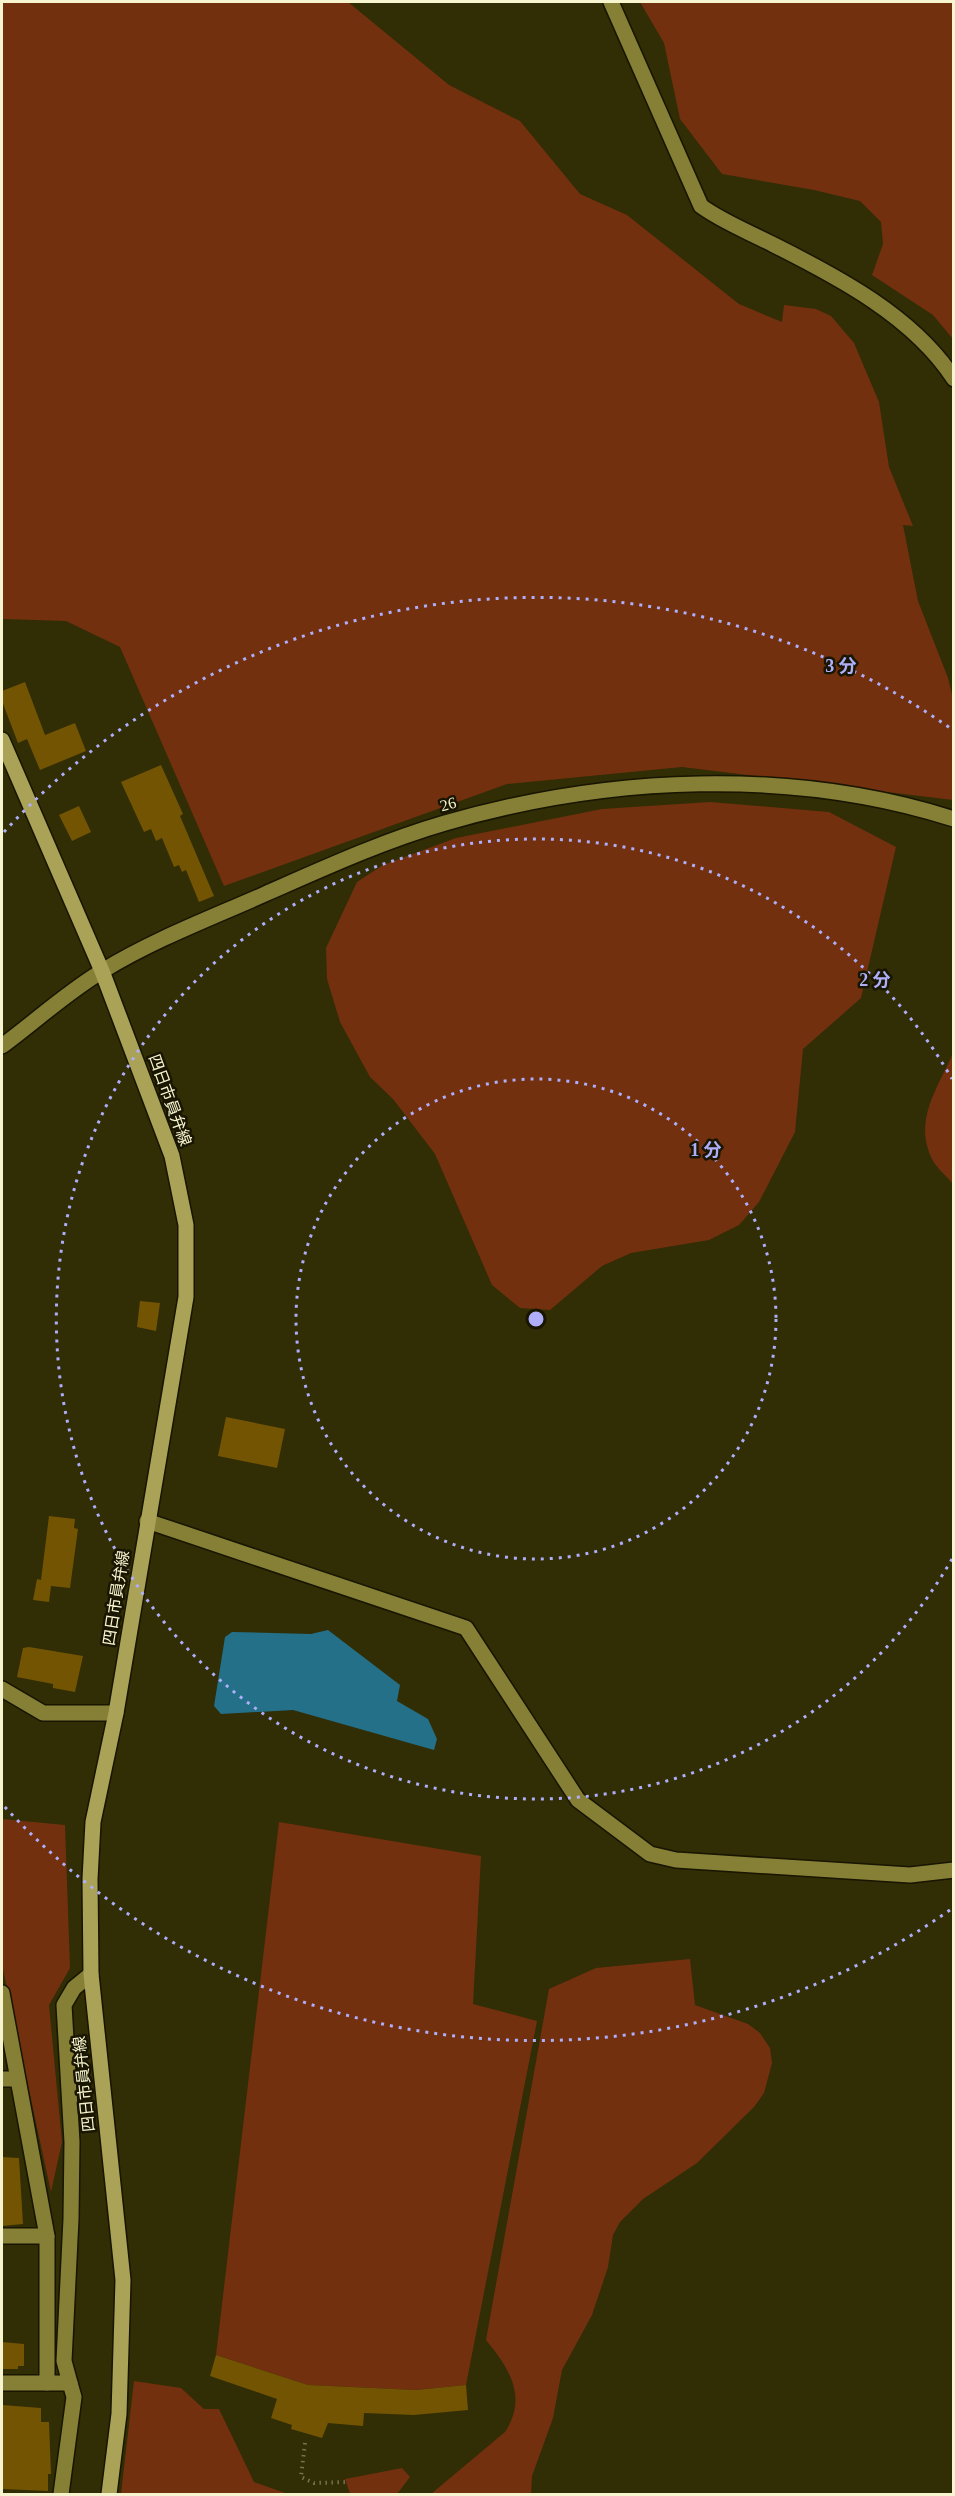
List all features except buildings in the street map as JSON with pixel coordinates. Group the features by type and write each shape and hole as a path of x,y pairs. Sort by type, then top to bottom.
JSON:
{"main road":[{"name":"四日市員弁線","path":"2,740 102,971 172,1156 186,1225 186,1297 116,1713 93,1822 90,1879 91,1974 123,2280 119,2414 109,2494"}],"street":[{"path":"611,2 701,206 717,218 814,265 900,321 926,343 954,379"},
{"name":"26","path":"2,1046 102,971 148,945 368,849 444,824 531,801 598,791 701,784 738,785 844,794 954,819"},
{"path":"147,1521 466,1628 578,1800 650,1854 676,1860 910,1875 954,1870"},
{"path":"2,1689 43,1713 116,1713"},
{"path":"61,2494 74,2397 64,2361 71,2219 72,2142 64,2005 74,1988 91,1974"},
{"path":"2,1993 47,2236 47,2383"},
{"path":"2,2079 17,2079"},
{"path":"2,2236 47,2236"},
{"path":"2,2383 70,2383"}],"path":[{"path":"305,2443 301,2476 314,2483 349,2482"}],"shaded area":[{"path":"2,2 348,2 449,85 520,121 580,194 627,215 739,304 782,322 784,305 816,309 831,316 854,343 879,402 889,467 913,526 903,525 918,601 948,678 953,699 953,800 682,767 507,784 224,886 120,647 66,621 2,619"},
{"path":"640,2 953,2 953,339 933,315 872,275 883,244 881,222 860,201 814,190 722,174 680,119 664,43"},
{"path":"710,802 829,812 896,847 861,998 803,1049 795,1132 759,1202 739,1225 709,1240 631,1253 602,1266 550,1310 520,1308 492,1285 435,1154 393,1099 370,1077 340,1022 327,979 326,948 357,882 383,865 456,838 602,809"},
{"path":"953,1053 953,1184 932,1159 925,1131 930,1104"},
{"path":"2,1819 65,1825 70,1968 49,2005 62,2142 51,2192 2,1965"},
{"path":"279,1822 481,1856 473,2004 537,2021 466,2385 416,2390 308,2385 216,2355"},
{"path":"690,1959 695,2005 748,2024 760,2033 770,2048 772,2063 764,2093 754,2107 697,2163 643,2199 620,2222 613,2235 608,2267 592,2315 562,2370 553,2418 532,2476 531,2494 431,2494 505,2432 515,2407 513,2383 502,2361 486,2340 549,1989 596,1968"},
{"path":"134,2381 181,2388 204,2409 219,2409 254,2482 288,2494 121,2494"},
{"path":"402,2468 410,2477 397,2494 350,2494 345,2479"}],"water":[{"path":"328,1630 400,1685 397,1701 428,1719 437,1739 434,1750 293,1710 221,1714 214,1706 225,1637 232,1632 311,1634"}]}
